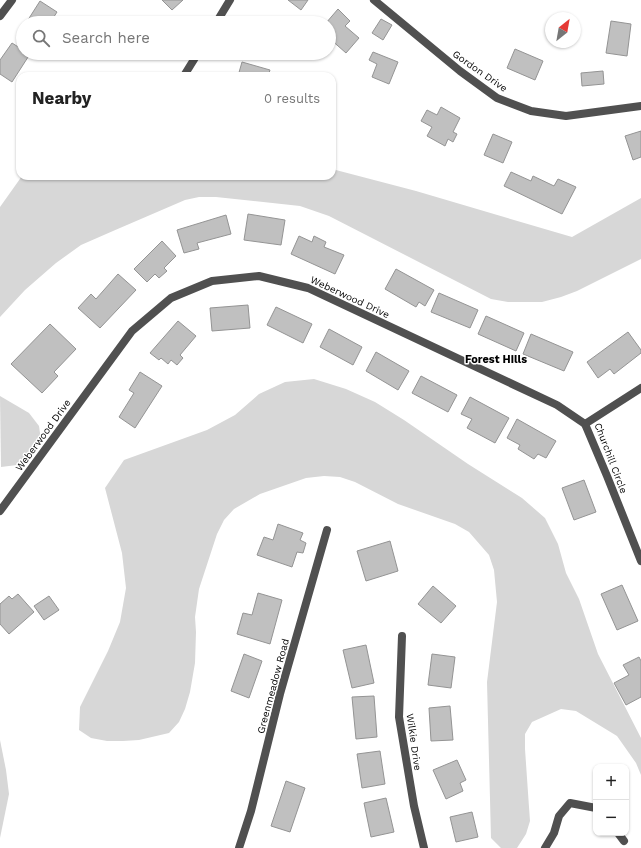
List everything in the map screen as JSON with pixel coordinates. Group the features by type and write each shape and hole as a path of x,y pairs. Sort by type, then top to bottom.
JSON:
{"street":[{"path":"0,16 12,0"},
{"path":"220,16 230,0"},
{"name":"Gordon Drive","path":"374,0 460,71 497,98 531,111 566,116 641,106"},
{"path":"186,72 194,60"},
{"name":"Weberwood Drive","path":"0,511 132,331 172,298 212,280 259,276 308,288 557,405 585,424"},
{"name":"Churchill Circle","path":"641,388 585,424 641,561"},
{"name":"Greenmeadow Road","path":"239,848 251,811 280,694 327,530"},
{"name":"Wilkie Drive","path":"402,636 399,717 414,806 424,848"},
{"path":"545,848 554,833 559,816 570,803 593,807"},
{"path":"620,836 624,841"}],"shaded area":[{"path":"336,170 416,191 572,237 641,198 641,259 577,291 561,297 542,302 508,302 491,299 329,216 300,206 216,197 199,197 185,200 81,245 56,263 25,290 0,317 0,207 19,180 336,180"},
{"path":"314,379 346,389 375,402 522,498 545,518 558,544 566,573 579,599 598,654 641,738 641,775 636,763 617,736 576,711 561,709 532,722 525,734 530,821 526,834 517,848 501,848 491,838 487,682 497,602 494,570 489,555 469,532 455,524 398,504 355,482 340,477 324,476 306,478 260,494 234,509 224,520 217,534 199,589 195,617 195,663 190,692 179,722 169,733 139,740 107,741 91,738 79,730 80,707 108,651 120,622 126,588 122,553 105,488 124,460 207,430 235,415 259,394 285,382"},
{"path":"0,396 29,413 39,426 41,440 31,455 17,465 1,467"},
{"path":"0,740 9,794 0,838"}],"building":[{"path":"162,0 183,0 172,10"},
{"path":"288,0 308,0 301,10"},
{"path":"40,1 57,12 54,16 30,16"},
{"path":"338,9 350,21 345,26 359,38 346,53 336,44 336,16 332,16"},
{"path":"381,19 392,25 383,40 372,33"},
{"path":"611,21 631,24 627,56 606,53"},
{"path":"12,43 16,46 16,60 26,60 18,72 16,72 16,76 12,82 0,74 0,60"},
{"path":"515,49 543,61 535,80 507,68"},
{"path":"373,52 398,62 389,84 372,77 377,64 369,60"},
{"path":"242,62 270,70 269,72 239,72"},
{"path":"603,71 604,84 582,86 581,73"},
{"path":"441,107 460,118 453,132 457,134 453,142 448,139 445,146 427,136 432,127 421,121 427,110 437,115"},
{"path":"641,131 641,157 633,160 625,136"},
{"path":"493,134 512,142 503,163 484,155"},
{"path":"511,172 531,181 533,176 554,186 558,179 576,187 562,214 504,186"},
{"path":"248,214 285,220 281,245 244,240"},
{"path":"226,215 231,234 197,243 199,249 184,253 177,230"},
{"path":"299,236 312,242 314,236 326,242 324,247 344,255 335,274 291,254"},
{"path":"162,241 176,256 164,268 167,271 159,278 155,274 147,282 134,269"},
{"path":"396,269 434,290 425,306 419,302 416,307 385,289"},
{"path":"118,274 136,290 100,328 78,308 91,294 96,299"},
{"path":"439,293 478,310 470,328 431,312"},
{"path":"248,305 250,328 212,331 210,308"},
{"path":"276,307 312,324 303,343 267,325"},
{"path":"486,316 524,333 516,351 478,334"},
{"path":"178,321 196,336 180,355 183,358 177,365 171,360 168,364 161,358 159,360 150,353"},
{"path":"50,324 76,349 54,372 58,376 42,393 11,364"},
{"path":"329,329 362,347 353,365 320,347"},
{"path":"628,332 641,350 641,353 614,374 610,369 598,378 587,362"},
{"path":"531,334 573,352 564,371 523,354"},
{"path":"376,352 409,371 398,390 366,371"},
{"path":"140,372 162,386 135,428 119,417 134,393 129,390"},
{"path":"421,376 457,395 448,412 412,393"},
{"path":"470,397 509,418 495,443 467,428 472,419 461,414"},
{"path":"517,419 556,441 546,458 538,454 534,459 518,449 520,445 507,438"},
{"path":"584,480 596,512 574,520 562,488"},
{"path":"278,524 303,533 300,540 306,543 303,553 297,552 292,567 257,555 264,537 273,540"},
{"path":"390,541 398,571 366,581 357,551"},
{"path":"622,585 638,621 617,630 601,594"},
{"path":"433,586 456,606 441,623 418,604"},
{"path":"258,593 282,600 270,644 237,634 243,613 252,615"},
{"path":"18,594 34,612 9,634 0,624 0,604 9,596 12,599"},
{"path":"49,596 59,610 44,620 34,606"},
{"path":"366,645 374,683 352,688 343,650"},
{"path":"244,654 262,661 249,698 231,691"},
{"path":"432,654 455,657 451,688 428,685"},
{"path":"639,657 641,661 641,697 626,705 614,683 629,675 623,665"},
{"path":"374,696 377,737 356,739 352,697"},
{"path":"450,706 453,740 431,741 429,708"},
{"path":"380,751 385,784 362,788 357,754"},
{"path":"457,760 466,780 460,783 463,791 446,799 433,770"},
{"path":"286,781 305,788 290,832 271,826"},
{"path":"386,798 394,832 371,837 364,803"},
{"path":"472,812 478,837 456,842 450,817"}],"district":[{"name":"Forest Hills","path":"496,359"}]}
